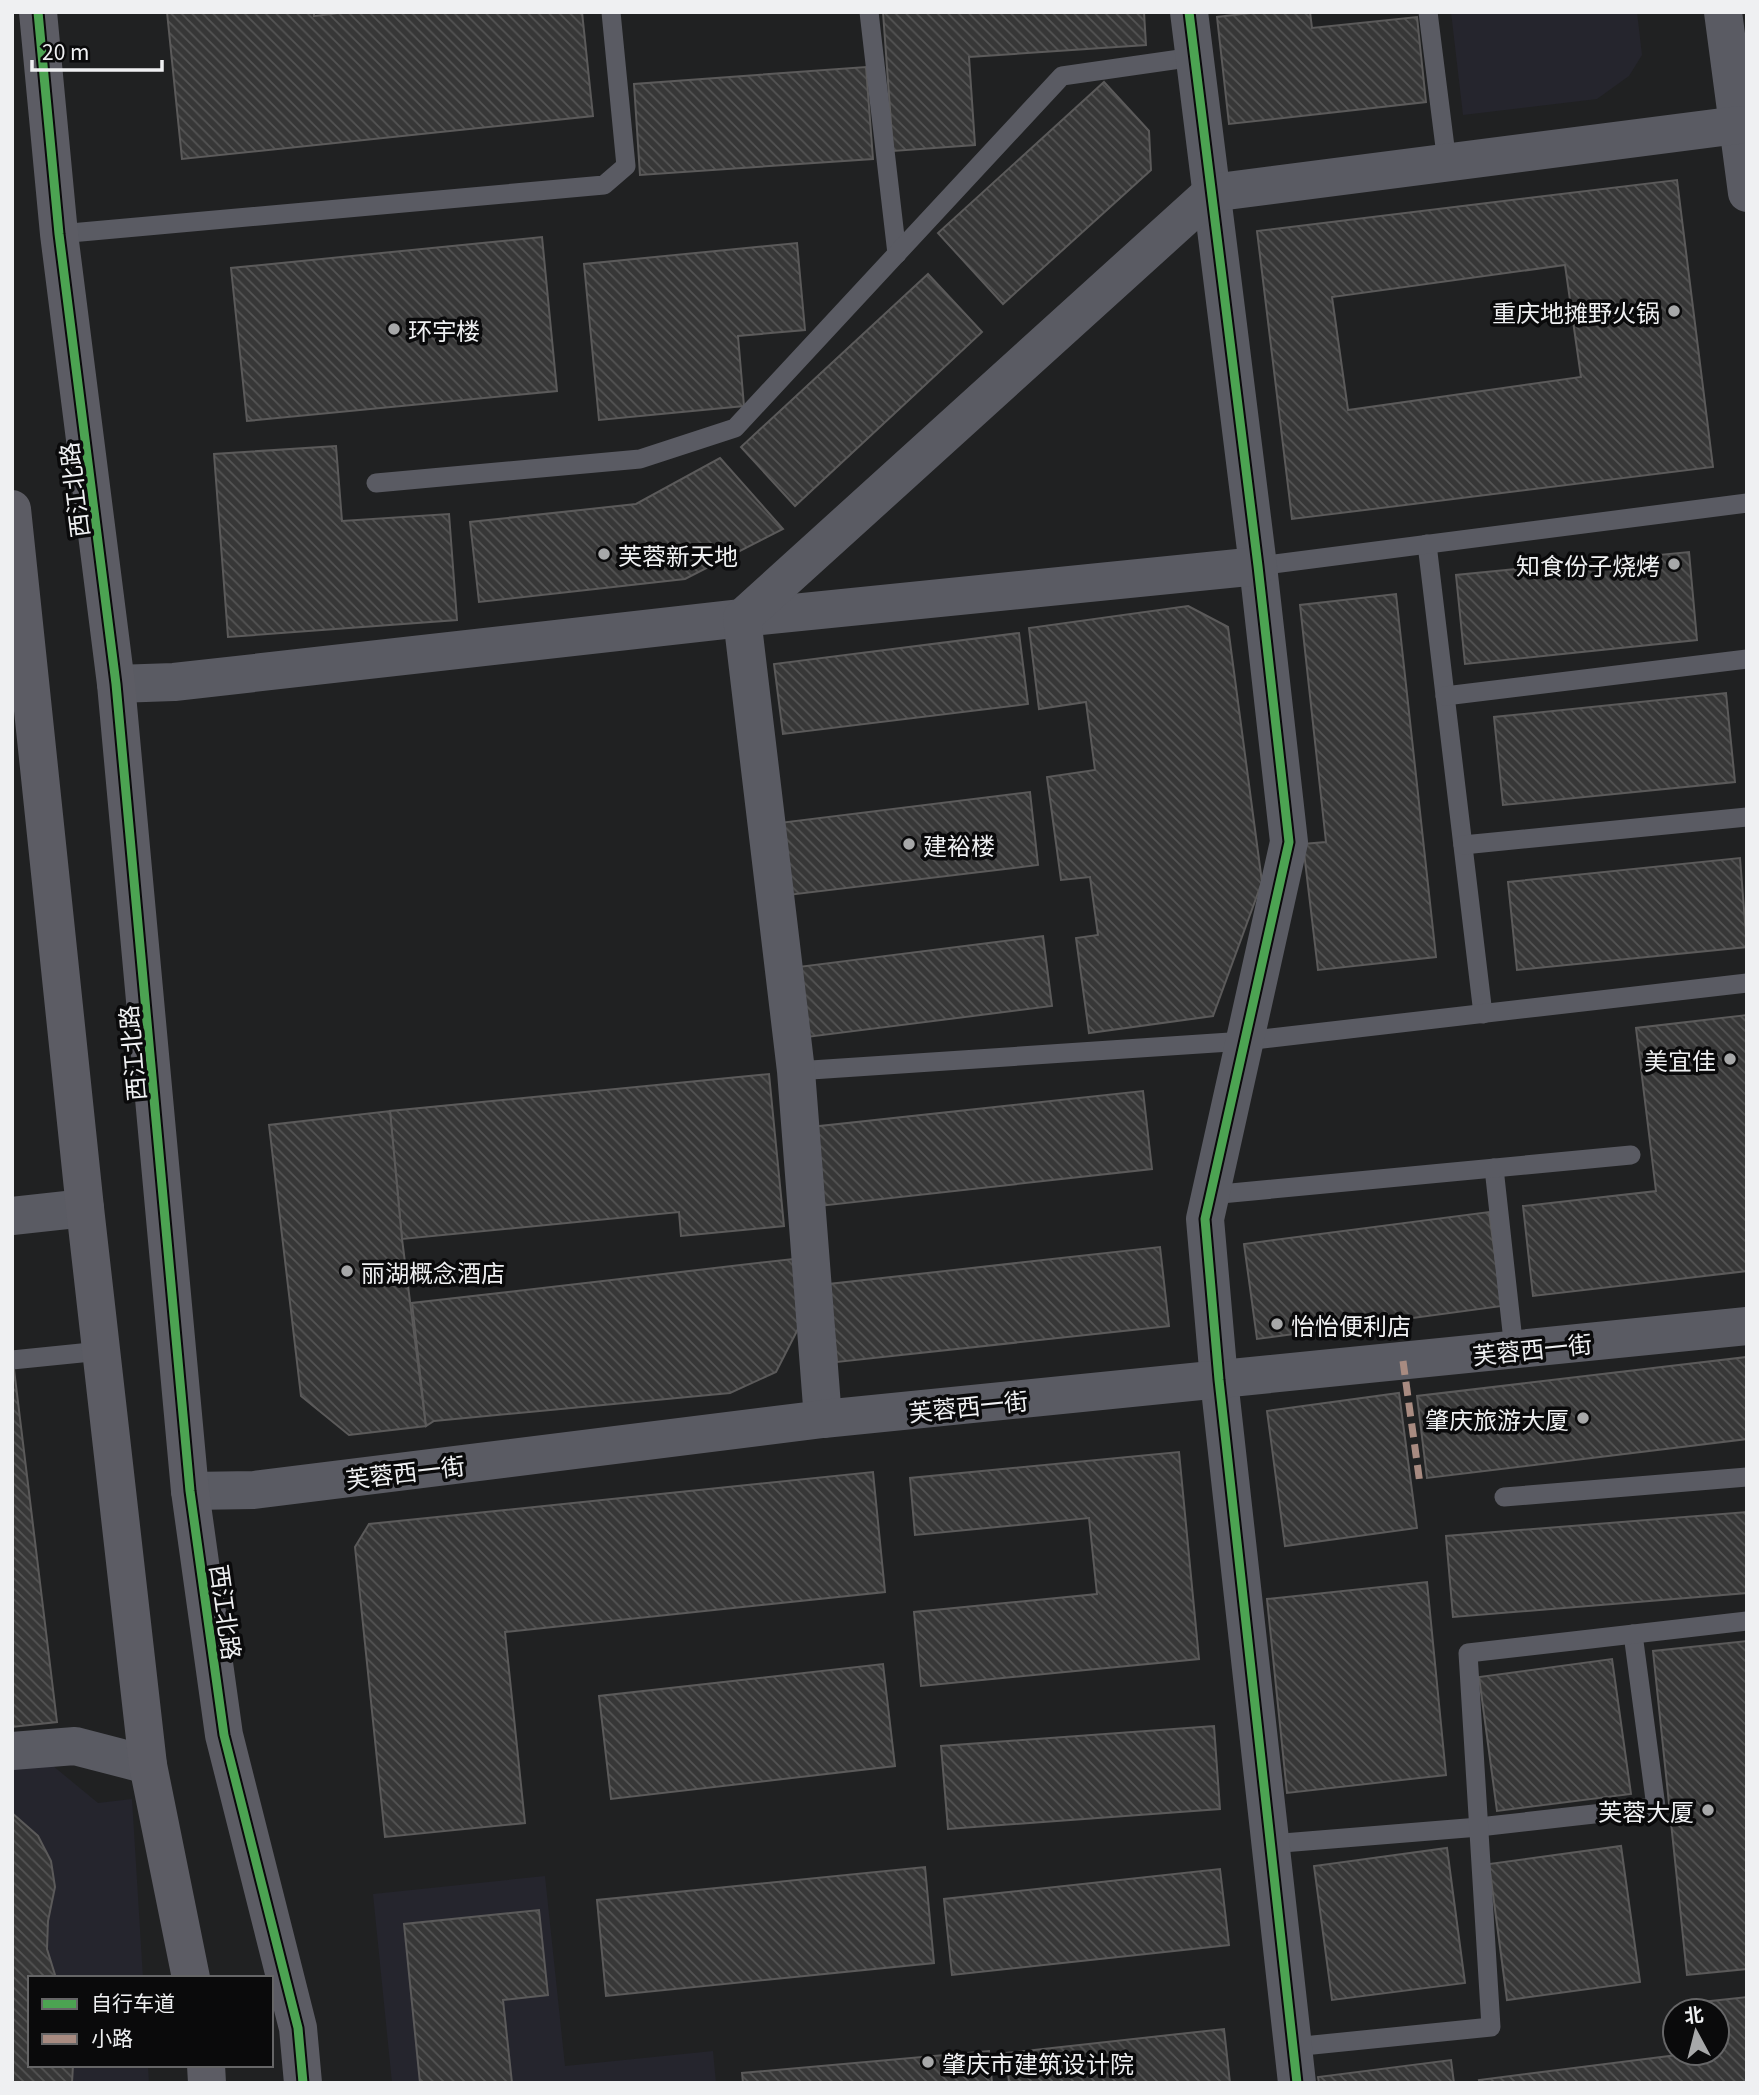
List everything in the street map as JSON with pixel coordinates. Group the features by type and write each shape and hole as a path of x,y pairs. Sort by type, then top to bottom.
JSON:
{"main road":[{"name":"西江北路","path":"37,12 59,234 116,684 190,1491 224,1735 284,2030 303,2083"},
{"path":"12,509 85,1208 148,1765 191,1976"}],"street":[{"path":"1189,12 1258,566 1289,842 1205,1219 1219,1380 1295,2065"},
{"path":"1723,12 1747,193"},
{"path":"742,618 1211,193 1738,125"},
{"path":"116,684 174,682 742,618 1258,566"},
{"path":"742,618 796,1071 823,1419"},
{"path":"12,1216 85,1208"},
{"name":"芙蓉西一街","path":"190,1491 254,1490 823,1419 1747,1326"},
{"path":"12,1751 75,1746 148,1765"}],"lane":[{"path":"59,234 604,184 626,166 611,12"},
{"path":"869,12 897,254"},
{"path":"1429,12 1447,163"},
{"path":"376,483 640,458 735,428 1062,76 1194,57"},
{"path":"1258,566 1747,503"},
{"path":"1427,544 1483,1014"},
{"path":"1445,696 1747,659"},
{"path":"1463,845 1747,817"},
{"path":"796,1071 1245,1041 1747,983"},
{"path":"1210,1195 1631,1155"},
{"path":"1494,1168 1514,1350"},
{"path":"12,1360 102,1351"},
{"path":"1504,1497 1747,1476"},
{"path":"1295,2065 1491,2027 1468,1653 1747,1621"},
{"path":"1270,1844 1479,1827 1656,1807 1633,1634"}],"shaded area":[{"path":"1451,12 1637,12 1642,55 1629,76 1597,99 1463,115"},
{"path":"47,1761 98,1803 132,1799 143,1976 28,1976 28,2067 148,2067 149,2083 12,2083 12,1764"},
{"path":"545,1876 565,2066 713,2051 716,2083 392,2083 373,1894"}],"building":[{"path":"167,12 314,12 314,16 347,12 582,12 593,116 182,159"},
{"path":"883,12 1144,12 1146,45 969,57 975,145 893,151"},
{"path":"1259,12 1310,12 1312,28 1417,17 1426,102 1229,124 1217,17"},
{"path":"866,67 873,159 640,175 634,84"},
{"path":"1104,82 1149,131 1151,170 1003,304 938,233"},
{"path":"1677,180 1713,467 1292,519 1257,231","holes":["1565,265 1581,377 1348,410 1332,297"]},
{"name":"环宇楼","path":"542,237 557,391 247,421 231,268"},
{"path":"797,243 805,330 738,336 744,406 599,420 584,264"},
{"path":"928,274 982,332 795,506 741,447"},
{"path":"336,446 342,521 449,514 457,620 228,637 214,454"},
{"name":"芙蓉新天地","path":"720,458 783,529 685,579 479,602 470,522 636,504"},
{"path":"1689,552 1697,640 1465,664 1456,575"},
{"path":"1396,594 1436,957 1318,970 1303,844 1326,842 1300,605"},
{"path":"1188,606 1228,627 1262,882 1213,1016 1089,1033 1076,938 1098,935 1090,877 1061,880 1047,777 1095,770 1086,702 1039,709 1029,628"},
{"path":"1019,633 1028,704 783,734 774,664"},
{"path":"1726,693 1735,782 1503,805 1494,717"},
{"name":"建裕楼","path":"1030,792 1038,865 788,895 779,823"},
{"path":"1740,858 1747,947 1517,970 1508,882"},
{"path":"1043,936 1052,1006 807,1037 798,967"},
{"path":"1747,1015 1747,1271 1533,1296 1523,1206 1656,1191 1636,1028"},
{"path":"769,1074 784,1226 681,1236 679,1212 402,1239 390,1111"},
{"path":"1143,1091 1152,1169 819,1206 811,1127"},
{"name":"丽湖概念酒店","path":"390,1111 402,1239 426,1426 349,1435 301,1396 269,1125"},
{"path":"1489,1212 1502,1306 1257,1339 1244,1244"},
{"path":"1160,1247 1169,1326 837,1362 829,1284"},
{"path":"793,1259 800,1325 776,1372 730,1393 434,1421 426,1426 412,1303"},
{"name":"肇庆旅游大厦","path":"1747,1357 1747,1439 1427,1478 1417,1396"},
{"path":"12,1361 57,1722 12,1727"},
{"path":"1399,1393 1417,1528 1285,1546 1267,1411"},
{"path":"1179,1452 1199,1659 921,1686 914,1612 1097,1594 1089,1518 915,1535 910,1478"},
{"path":"873,1472 885,1592 505,1632 525,1823 385,1837 355,1547 369,1524"},
{"path":"1747,1512 1747,1593 1453,1617 1446,1536"},
{"path":"1427,1582 1446,1775 1287,1793 1267,1599"},
{"name":"芙蓉大厦","path":"1747,1641 1747,1969 1687,1975 1653,1651"},
{"path":"1612,1659 1631,1794 1497,1811 1479,1677"},
{"path":"883,1664 895,1766 611,1799 599,1696"},
{"path":"1214,1726 1220,1809 948,1829 941,1746"},
{"path":"12,1813 38,1836 51,1861 55,1887 48,1921 47,1949 55,1976 28,1976 28,2067 73,2067 72,2083 12,2083"},
{"path":"1621,1846 1640,1982 1507,2000 1489,1864"},
{"path":"1447,1848 1465,1983 1332,2000 1314,1866"},
{"path":"925,1867 934,1963 606,1996 597,1900"},
{"path":"1220,1869 1229,1945 952,1975 944,1899"},
{"path":"539,1910 548,1995 503,2000 512,2083 420,2083 404,1924"},
{"path":"1747,1997 1747,2083 1480,2083 1479,2080 1661,2057 1661,2067 1731,2067 1731,1999"},
{"path":"1224,2029 1230,2083 1009,2083 1006,2053"},
{"name":"肇庆市建筑设计院","path":"989,2051 992,2083 743,2083 742,2073"},
{"path":"1451,2060 1454,2083 1319,2083 1318,2077"}],"marked path":[{"path":"1403,1361 1420,1484"}],"cycle path":[{"path":"38,12 59,234 116,684 190,1491 224,1735 298,2028 303,2083"},
{"path":"1189,12 1258,566 1289,842 1205,1219 1219,1380 1297,2083"}],"place":[{"name":"重庆地摊野火锅","path":"1674,311"},
{"name":"环宇楼","path":"394,329"},
{"name":"芙蓉新天地","path":"604,554"},
{"name":"知食份子烧烤","path":"1674,564"},
{"name":"建裕楼","path":"909,844"},
{"name":"美宜佳","path":"1730,1059"},
{"name":"丽湖概念酒店","path":"347,1271"},
{"name":"怡怡便利店","path":"1277,1324"},
{"name":"肇庆旅游大厦","path":"1583,1418"},
{"name":"芙蓉大厦","path":"1708,1810"},
{"name":"肇庆市建筑设计院","path":"928,2062"}]}
